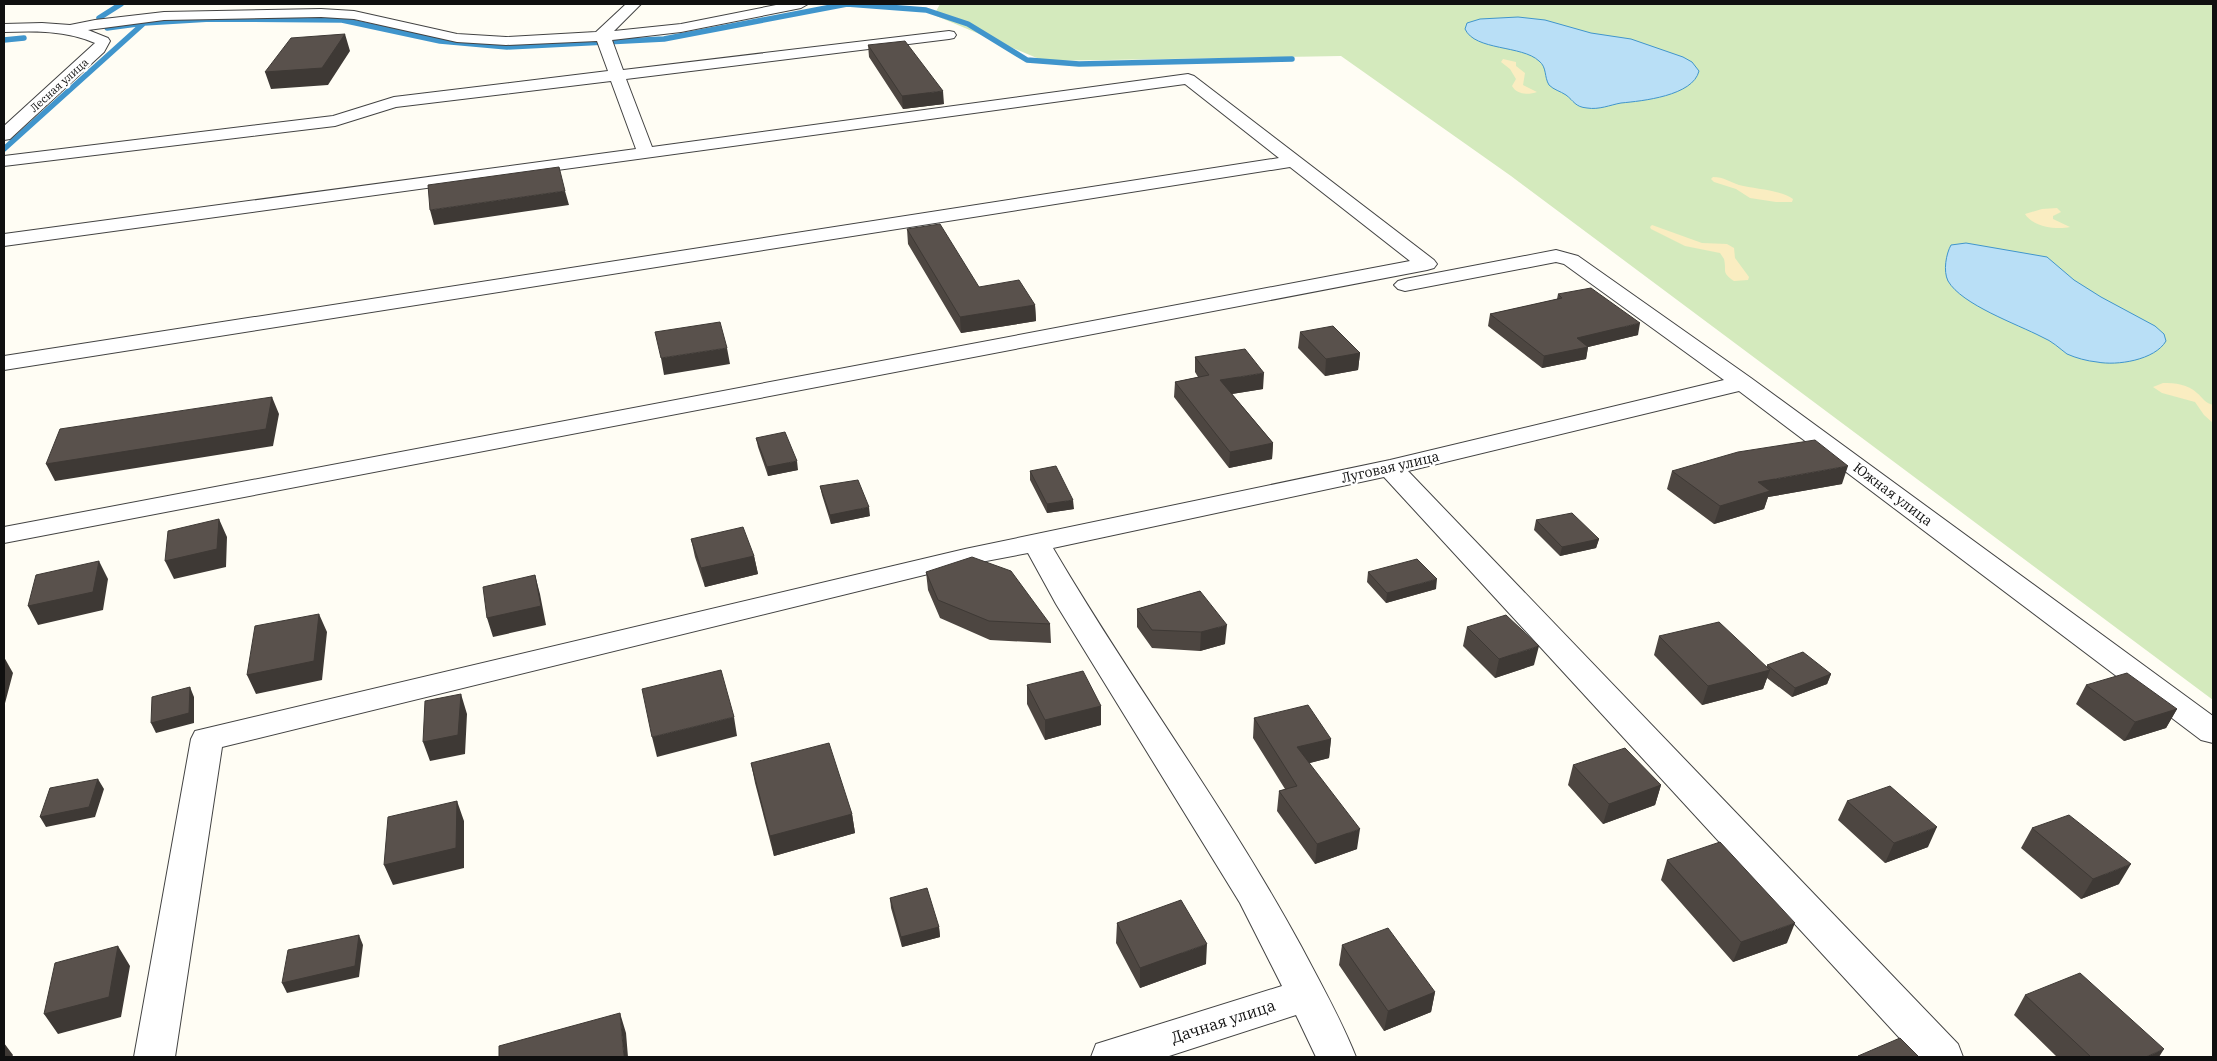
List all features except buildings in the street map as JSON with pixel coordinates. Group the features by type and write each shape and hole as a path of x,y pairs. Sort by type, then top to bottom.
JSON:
{"street":[{"path":"188,15 208,4"},
{"path":"634,4 602,34 646,153"},
{"path":"4,28 52,27 73,29 124,20 188,15 354,14 457,38 480,41 603,37 681,28 801,4"},
{"path":"354,14 380,6"},
{"name":"Лесная улица","path":"4,135 99,48 102,41 73,29"},
{"path":"4,161 335,121 394,102 949,35"},
{"path":"4,240 1188,79 1427,264 4,535"},
{"path":"4,363 1294,162"},
{"name":"Южная улица","path":"1253,313 1556,256 1571,260 1744,383 2213,732"},
{"name":"Луговая улица","path":"154,1057 206,739 964,557 1390,468 1744,383"},
{"path":"1390,468 1943,1057"},
{"path":"1036,543 1071,604 1254,894 1306,994 1336,1057"},
{"name":"Дачная улица","path":"1112,1057 1306,994"}],"green space":[{"path":"940,4 2213,4 2213,700 1511,176 1341,56 1044,61 934,15"}],"sand":[{"path":"1503,59 1516,62 1516,66 1525,73 1523,85 1537,92 1523,94 1514,89 1512,86 1516,79 1510,69 1501,62"},
{"path":"1713,177 1739,185 1775,192 1793,199 1792,202 1776,202 1750,198 1736,189 1714,182 1711,179"},
{"path":"2057,208 2061,212 2053,216 2053,219 2070,227 2059,228 2039,225 2025,214 2042,209"},
{"path":"1652,225 1702,243 1727,244 1734,248 1735,258 1749,277 1748,280 1734,281 1727,276 1724,259 1720,253 1685,246 1651,229"},
{"path":"2163,383 2177,384 2190,388 2206,402 2213,405 2213,423 2204,415 2195,402 2162,393 2153,387"}],"water":[{"path":"1518,17 1545,20 1591,33 1631,39 1683,57 1692,62 1699,71 1695,79 1687,86 1666,96 1600,108 1583,107 1577,105 1566,95 1549,85 1542,63 1539,61 1522,52 1478,41 1470,36 1465,29 1467,23 1480,19"},
{"path":"1966,243 2047,257 2074,280 2155,326 2164,334 2166,341 2161,348 2153,353 2125,362 2093,362 2067,354 2046,339 1977,306 1955,290 1946,277 1945,268 1948,253 1951,245"}],"waterway":[{"path":"99,18 121,4"},
{"path":"144,23 210,19 342,20 440,41 507,47 664,39 847,4 926,10 968,24 1027,60 1079,64 1292,59"},
{"path":"4,149 144,23"},
{"path":"107,28 144,23"},
{"path":"4,40 24,38"}]}
